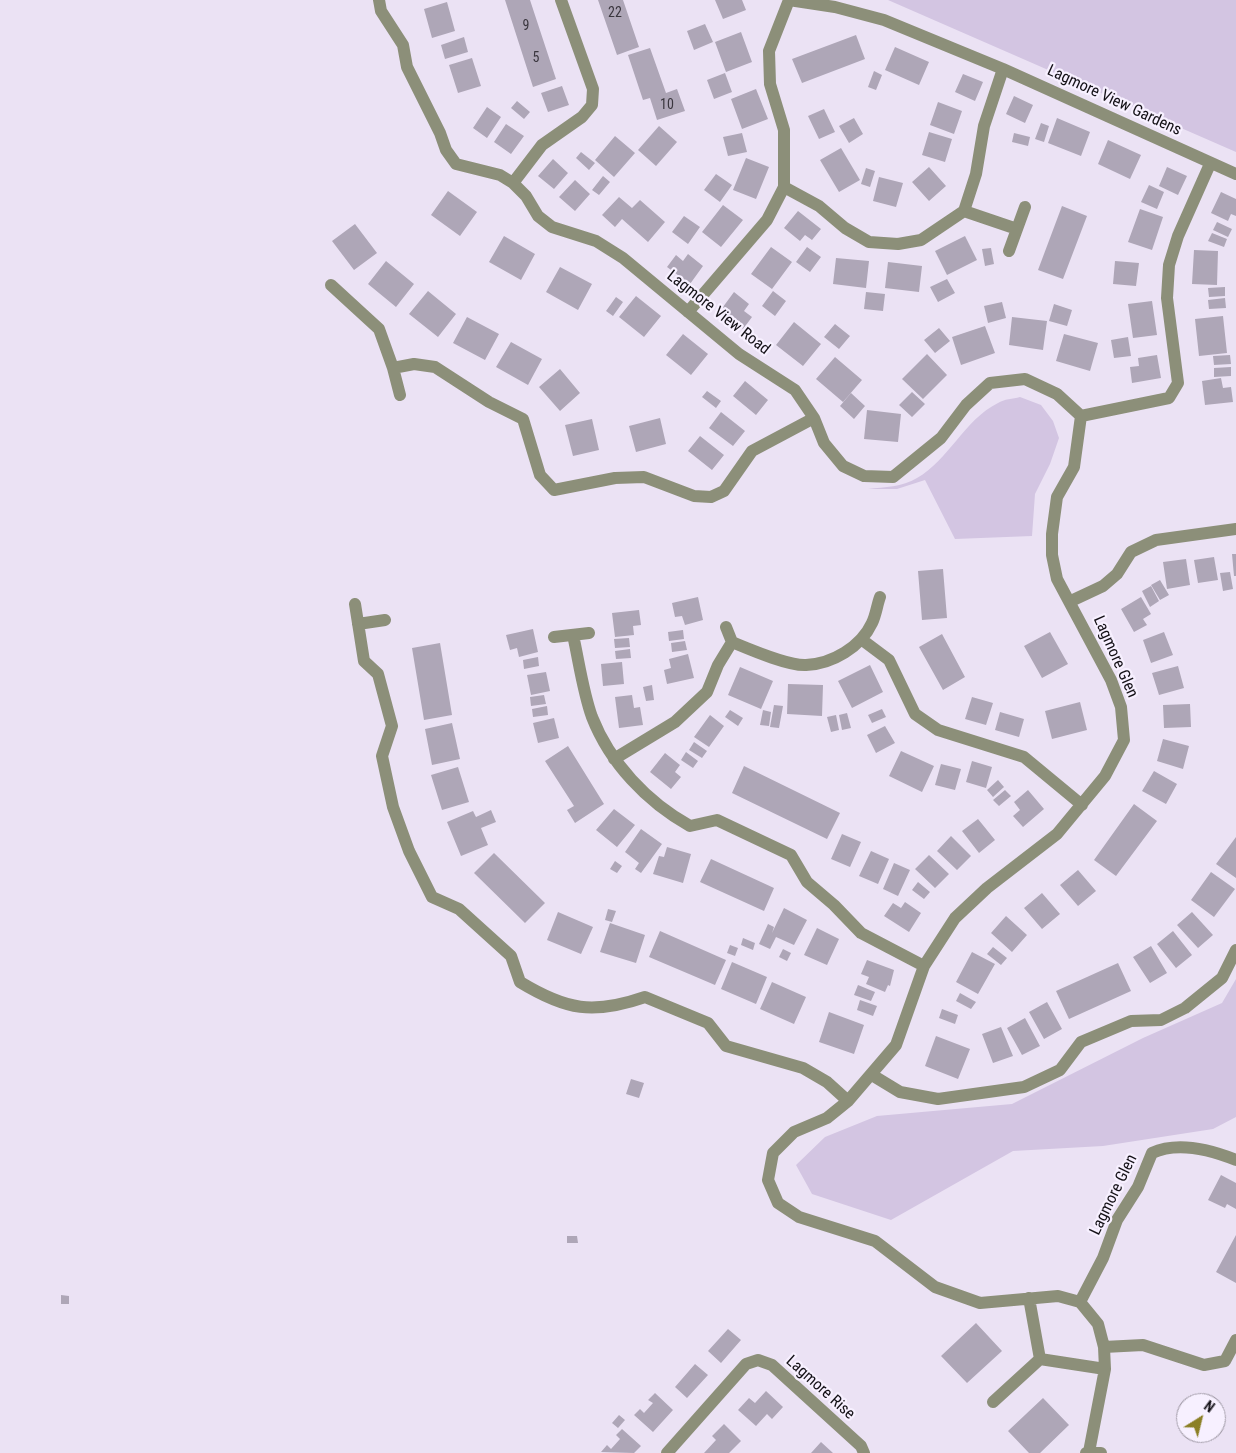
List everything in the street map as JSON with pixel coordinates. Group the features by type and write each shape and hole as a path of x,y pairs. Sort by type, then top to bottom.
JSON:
{"street":[{"name":"Lagmore View Road","path":"379,0 381,11 404,45 407,67 440,133 446,150 456,164 500,175 513,182 526,196 538,216 552,227 596,241 623,258 739,354 795,390 814,418 824,443 843,466 864,476 893,477 941,438 966,405 990,383 1026,379 1058,394 1081,416"},
{"path":"513,182 542,145 582,117 592,105 593,89 561,0"},
{"path":"688,312 767,220 784,187 784,130 770,84 768,51 789,0"},
{"name":"Lagmore View Gardens","path":"789,0 835,7 884,20 1106,114 1210,164 1236,174"},
{"path":"784,187 819,206 845,228 869,242 898,244 921,240 964,211 976,174 984,126 1003,69"},
{"path":"1081,416 1169,398 1178,383 1168,298 1169,265 1178,236 1210,164"},
{"path":"1009,251 1025,207"},
{"path":"964,211 1017,229"},
{"path":"331,285 379,329 394,368 400,394"},
{"path":"394,368 414,364 435,367 489,402 523,419 540,475 554,490 615,478 644,476 694,496 711,497 724,491 752,451 814,418"},
{"name":"Lagmore Glen","path":"1081,416 1074,466 1057,497 1052,534 1052,555 1058,579 1111,680 1121,707 1124,740 1105,776 1057,834 987,888 955,918 924,966 896,1045 848,1101 828,1118 794,1132 773,1153 768,1180 778,1203 798,1217 875,1241 935,1287 980,1303 1058,1296 1080,1302 1103,1258 1117,1220 1138,1187 1152,1153 1164,1148 1211,1150 1236,1160"},
{"path":"1071,601 1103,586 1118,574 1131,552 1156,540 1236,529"},
{"path":"726,627 732,642 804,666 834,659 861,639 872,624 880,597"},
{"path":"355,604 364,661 378,674 392,726 382,756 393,807 408,851 432,896 459,910 512,956 520,982 547,999 582,1008 618,1006 645,997 708,1023 726,1046 803,1068 827,1082 848,1101"},
{"path":"358,624 385,620"},
{"path":"554,637 589,633"},
{"path":"573,635 592,717 614,759 648,796 671,815 690,826 717,820 791,855 807,882 834,905 861,933 924,966"},
{"path":"861,639 889,660 915,714 938,730 1024,758 1082,805"},
{"path":"614,759 675,722 707,692 718,665 732,642"},
{"path":"872,1075 900,1092 938,1099 1024,1087 1060,1070 1081,1042 1131,1021 1161,1020 1185,1008 1222,978 1236,950"},
{"path":"1029,1298 1040,1359"},
{"path":"1080,1302 1098,1324 1104,1347 1105,1369 1092,1453"},
{"path":"1104,1347 1143,1345 1204,1365 1225,1361 1236,1340"},
{"path":"1040,1359 1105,1369"},
{"path":"993,1402 1040,1359"},
{"name":"Lagmore Rise","path":"668,1453 746,1364 758,1360 772,1366 861,1446 864,1453"}],"shaded area":[{"path":"888,0 1236,0 1236,152"},
{"path":"1020,397 1041,405 1053,421 1059,438 1050,464 1035,494 1032,536 955,539 925,480 897,489 868,489 899,485 917,478 938,461 966,429 986,410 1000,402"},
{"path":"1236,979 1236,1117 1213,1129 1103,1146 1013,1151 891,1220 812,1194 796,1165 825,1137 877,1116 1012,1104 1143,1038 1222,1003"}],"building":[{"path":"505,0 530,0 556,79 533,87"},
{"path":"598,0 623,0 639,47 617,55"},
{"path":"715,0 742,0 746,10 723,19"},
{"path":"447,2 455,31 432,38 424,9"},
{"path":"705,24 713,42 694,50 687,31"},
{"path":"741,32 752,62 726,72 715,42"},
{"path":"856,35 865,59 802,83 792,59"},
{"path":"464,37 468,52 445,59 441,45"},
{"path":"895,47 929,62 919,85 885,70"},
{"path":"650,48 666,93 677,89 685,111 657,120 650,98 643,100 628,55"},
{"path":"472,58 481,86 458,93 449,65"},
{"path":"874,71 882,75 876,90 868,87"},
{"path":"725,73 732,92 714,99 707,80"},
{"path":"963,74 983,82 975,101 955,92"},
{"path":"562,86 569,105 548,112 541,93"},
{"path":"756,89 768,119 742,129 731,99"},
{"path":"1014,96 1033,105 1025,123 1006,114"},
{"path":"517,101 530,112 524,119 511,108"},
{"path":"938,102 962,111 954,134 930,125"},
{"path":"487,107 501,117 487,138 473,128"},
{"path":"824,109 835,132 819,139 808,116"},
{"path":"854,118 863,134 849,143 839,126"},
{"path":"1057,118 1090,132 1081,156 1048,143"},
{"path":"1041,123 1049,126 1044,142 1035,139"},
{"path":"506,124 524,136 511,154 494,142"},
{"path":"659,126 677,142 656,166 638,150"},
{"path":"929,132 952,139 945,162 922,155"},
{"path":"742,133 747,152 728,156 723,137"},
{"path":"1014,133 1030,137 1028,146 1012,142"},
{"path":"615,136 635,153 614,177 595,160"},
{"path":"1108,140 1141,155 1130,179 1098,164"},
{"path":"841,148 860,180 839,192 820,160"},
{"path":"581,152 595,163 589,170 576,158"},
{"path":"746,158 769,167 756,199 733,190"},
{"path":"553,159 568,173 554,189 538,176"},
{"path":"929,167 946,186 929,201 912,182"},
{"path":"1167,167 1187,176 1178,195 1159,186"},
{"path":"866,168 875,171 870,187 861,184"},
{"path":"716,174 732,185 720,202 704,190"},
{"path":"603,176 610,182 599,195 592,190"},
{"path":"879,177 903,183 896,207 873,201"},
{"path":"575,180 590,194 575,211 559,197"},
{"path":"1149,185 1164,192 1157,209 1141,202"},
{"path":"448,191 477,212 460,236 431,215"},
{"path":"1221,192 1236,199 1236,216 1231,214 1228,221 1211,213"},
{"path":"619,197 632,208 640,200 665,222 648,242 622,219 615,227 602,215"},
{"path":"723,205 743,220 721,247 702,232"},
{"path":"1062,206 1087,216 1063,279 1038,270"},
{"path":"1140,209 1163,217 1152,250 1128,242"},
{"path":"798,211 821,229 812,240 805,235 800,241 784,228"},
{"path":"684,216 700,227 688,244 672,232"},
{"path":"1217,222 1232,229 1228,237 1213,230"},
{"path":"355,224 377,253 354,270 332,241"},
{"path":"1212,233 1227,239 1224,247 1208,241"},
{"path":"504,236 535,254 521,280 489,262"},
{"path":"965,236 977,260 947,275 935,251"},
{"path":"771,247 792,262 772,289 751,274"},
{"path":"807,247 821,257 810,272 796,262"},
{"path":"991,248 994,264 985,266 982,249"},
{"path":"1194,250 1218,251 1217,285 1192,284"},
{"path":"688,254 703,266 690,284 667,267 676,255 683,261"},
{"path":"836,258 869,261 866,288 833,284"},
{"path":"386,261 414,284 396,307 368,284"},
{"path":"1115,261 1139,263 1136,286 1113,284"},
{"path":"888,262 922,266 919,292 885,288"},
{"path":"560,267 592,284 578,310 546,292"},
{"path":"947,279 955,293 938,302 930,287"},
{"path":"1225,287 1225,296 1209,297 1208,288"},
{"path":"428,291 456,314 438,337 409,314"},
{"path":"773,291 786,301 775,316 762,306"},
{"path":"734,292 749,304 744,311 752,317 743,329 720,311"},
{"path":"866,292 885,294 883,311 864,309"},
{"path":"636,296 661,316 644,337 619,317"},
{"path":"616,297 623,302 613,316 606,311"},
{"path":"1225,298 1226,308 1209,309 1208,300"},
{"path":"1152,301 1157,335 1133,338 1128,304"},
{"path":"1002,302 1006,318 988,323 984,306"},
{"path":"1054,304 1072,310 1067,326 1049,321"},
{"path":"1223,316 1227,353 1199,356 1195,319"},
{"path":"467,317 499,334 485,360 453,343"},
{"path":"1012,317 1047,321 1043,350 1009,345"},
{"path":"794,322 821,344 803,366 776,345"},
{"path":"835,324 850,336 839,349 824,337"},
{"path":"985,326 995,353 961,365 952,337"},
{"path":"939,328 950,341 935,353 924,340"},
{"path":"683,334 708,354 691,375 666,355"},
{"path":"1064,334 1098,343 1090,371 1056,361"},
{"path":"1128,337 1131,356 1114,358 1111,340"},
{"path":"511,342 542,359 528,385 496,367"},
{"path":"927,354 947,375 923,399 902,379"},
{"path":"1157,355 1161,378 1132,383 1130,367 1139,366 1138,358"},
{"path":"1230,355 1231,364 1214,365 1213,356"},
{"path":"835,357 862,380 843,402 816,379"},
{"path":"1231,367 1231,376 1214,377 1214,368"},
{"path":"560,369 580,393 560,411 539,387"},
{"path":"1221,378 1223,388 1231,387 1233,402 1205,405 1202,381"},
{"path":"745,381 768,400 756,415 733,396"},
{"path":"707,391 721,401 716,408 702,397"},
{"path":"912,392 925,404 912,417 899,405"},
{"path":"851,393 865,406 854,419 840,406"},
{"path":"867,410 901,414 898,442 864,439"},
{"path":"721,412 745,431 733,446 709,428"},
{"path":"660,418 666,444 636,452 629,426"},
{"path":"592,419 599,450 573,456 565,425"},
{"path":"700,436 724,455 712,470 688,451"},
{"path":"1232,554 1236,554 1236,576 1234,576"},
{"path":"1214,557 1218,580 1198,583 1194,560"},
{"path":"1186,559 1190,585 1167,589 1163,562"},
{"path":"943,569 947,618 922,620 918,571"},
{"path":"1230,572 1233,589 1223,591 1220,573"},
{"path":"1160,580 1169,595 1160,600 1151,585"},
{"path":"1151,586 1159,601 1150,607 1142,591"},
{"path":"698,597 703,620 685,625 682,616 675,617 672,603"},
{"path":"1141,597 1151,614 1143,619 1147,625 1134,632 1121,609"},
{"path":"639,610 641,625 633,626 634,635 615,637 612,613"},
{"path":"533,629 538,652 519,657 517,648 510,650 506,635"},
{"path":"683,630 684,639 669,641 668,632"},
{"path":"1050,632 1068,664 1042,678 1024,646"},
{"path":"1164,632 1173,655 1151,663 1143,640"},
{"path":"942,634 965,677 943,690 919,647"},
{"path":"629,638 630,647 615,648 614,639"},
{"path":"685,641 687,650 672,652 671,643"},
{"path":"440,643 452,715 424,720 412,648"},
{"path":"630,649 631,658 616,659 615,651"},
{"path":"688,654 694,678 667,684 664,670 671,668 669,659"},
{"path":"538,657 539,666 524,669 523,660"},
{"path":"622,662 624,684 603,686 601,664"},
{"path":"870,665 883,692 852,708 838,681"},
{"path":"1178,666 1184,688 1159,695 1152,673"},
{"path":"740,667 773,681 761,709 728,695"},
{"path":"546,672 550,691 531,695 527,675"},
{"path":"788,684 823,685 822,716 787,714"},
{"path":"652,685 654,700 646,701 643,687"},
{"path":"544,695 546,704 531,706 530,697"},
{"path":"632,695 634,708 640,707 643,725 619,728 615,697"},
{"path":"972,697 993,703 986,725 965,719"},
{"path":"1080,702 1087,730 1052,739 1045,711"},
{"path":"1190,704 1191,727 1164,728 1163,705"},
{"path":"774,705 783,706 779,728 770,727"},
{"path":"547,706 548,715 533,717 532,709"},
{"path":"882,709 886,717 872,723 868,715"},
{"path":"730,710 743,718 738,726 725,717"},
{"path":"763,710 771,712 769,726 760,725"},
{"path":"1000,712 1024,719 1019,737 995,730"},
{"path":"847,713 851,728 842,730 839,715"},
{"path":"710,715 724,726 709,747 694,737"},
{"path":"836,715 839,730 831,732 827,717"},
{"path":"554,718 559,738 538,743 533,723"},
{"path":"452,723 460,759 432,765 425,729"},
{"path":"885,726 895,743 876,753 867,735"},
{"path":"1163,739 1189,746 1183,769 1157,761"},
{"path":"694,742 707,751 702,758 689,750"},
{"path":"568,746 604,804 575,823 567,810 574,806 545,761"},
{"path":"901,751 934,766 922,792 889,776"},
{"path":"686,752 698,761 693,768 681,760"},
{"path":"665,753 680,765 675,772 681,777 671,789 650,772"},
{"path":"972,761 992,767 986,788 966,782"},
{"path":"941,764 961,769 955,790 935,785"},
{"path":"744,766 840,813 827,839 732,793"},
{"path":"458,767 469,802 442,810 431,775"},
{"path":"1154,771 1177,784 1166,804 1142,791"},
{"path":"998,780 1004,787 993,797 987,790"},
{"path":"1005,790 1011,796 999,806 993,800"},
{"path":"1028,790 1044,809 1023,827 1013,816 1020,810 1014,802"},
{"path":"1134,804 1157,821 1116,876 1094,860"},
{"path":"614,809 635,825 617,847 596,830"},
{"path":"491,810 496,822 481,828 488,845 461,856 447,822 473,811 476,817"},
{"path":"978,819 995,840 979,853 962,831"},
{"path":"641,829 662,844 641,873 635,869 639,863 625,852"},
{"path":"842,834 861,842 850,867 831,859"},
{"path":"951,836 971,856 957,870 937,851"},
{"path":"1236,837 1236,878 1216,864"},
{"path":"667,847 691,854 683,883 653,874 659,856 664,857"},
{"path":"871,851 889,859 878,884 859,876"},
{"path":"494,853 545,903 525,923 474,873"},
{"path":"929,855 949,874 935,888 915,869"},
{"path":"711,859 774,888 764,911 700,882"},
{"path":"615,861 622,866 617,873 610,869"},
{"path":"894,863 910,870 898,896 883,889"},
{"path":"1078,870 1096,891 1078,906 1060,885"},
{"path":"1211,872 1235,889 1214,917 1191,900"},
{"path":"918,882 930,892 924,899 912,890"},
{"path":"1042,893 1060,914 1042,929 1024,908"},
{"path":"905,902 921,913 909,932 884,916 893,903 901,908"},
{"path":"784,908 807,920 794,945 776,937 770,949 759,944 768,924 774,927 772,933"},
{"path":"608,909 616,911 612,922 605,920"},
{"path":"558,912 593,927 581,954 547,940"},
{"path":"1192,912 1213,935 1198,948 1177,925"},
{"path":"1006,916 1027,935 1012,952 991,933"},
{"path":"610,923 645,935 636,963 600,952"},
{"path":"817,928 839,939 827,965 804,955"},
{"path":"660,931 726,960 715,985 649,957"},
{"path":"1173,931 1192,955 1176,968 1157,944"},
{"path":"743,938 755,943 753,950 741,945"},
{"path":"730,945 738,948 735,956 727,953"},
{"path":"1151,946 1167,973 1150,983 1133,957"},
{"path":"993,947 1007,958 1001,965 987,954"},
{"path":"783,949 791,953 787,961 779,957"},
{"path":"972,952 995,964 978,994 956,982"},
{"path":"867,960 894,970 890,986 888,985 885,992 866,984 869,977 861,974"},
{"path":"732,962 767,977 756,1004 721,989"},
{"path":"1118,963 1131,991 1069,1019 1056,991"},
{"path":"772,982 806,997 794,1024 760,1009"},
{"path":"858,985 875,992 871,1001 854,995"},
{"path":"960,993 976,1002 971,1009 956,1001"},
{"path":"860,1000 877,1006 873,1016 857,1010"},
{"path":"1047,1002 1062,1029 1044,1039 1029,1012"},
{"path":"942,1009 958,1015 955,1024 939,1018"},
{"path":"829,1012 864,1025 854,1054 819,1042"},
{"path":"1025,1018 1040,1046 1022,1055 1007,1028"},
{"path":"1001,1027 1013,1056 993,1063 982,1034"},
{"path":"936,1036 970,1049 958,1079 925,1066"},
{"path":"631,1079 644,1083 639,1098 626,1094"},
{"path":"1221,1175 1236,1183 1236,1209 1227,1204 1225,1208 1208,1200"},
{"path":"1236,1235 1236,1283 1216,1272"},
{"path":"567,1236 577,1236 578,1243 567,1243"},
{"path":"61,1295 69,1296 69,1304 61,1304"},
{"path":"976,1323 1002,1351 967,1383 941,1356"},
{"path":"728,1329 741,1340 721,1363 708,1351"},
{"path":"695,1364 708,1375 687,1398 675,1387"},
{"path":"766,1391 783,1407 772,1419 767,1414 756,1426 738,1410 749,1398 755,1403"},
{"path":"655,1393 673,1410 653,1432 634,1415 640,1409 644,1413 653,1403 648,1400"},
{"path":"1043,1398 1069,1425 1040,1453 1029,1453 1008,1431"},
{"path":"619,1415 625,1420 618,1428 612,1423"},
{"path":"724,1424 741,1441 729,1453 704,1453 716,1440 712,1436"},
{"path":"622,1429 641,1446 634,1453 601,1452 607,1445 611,1449 620,1439 616,1435"},
{"path":"821,1442 833,1453 811,1453"}]}
